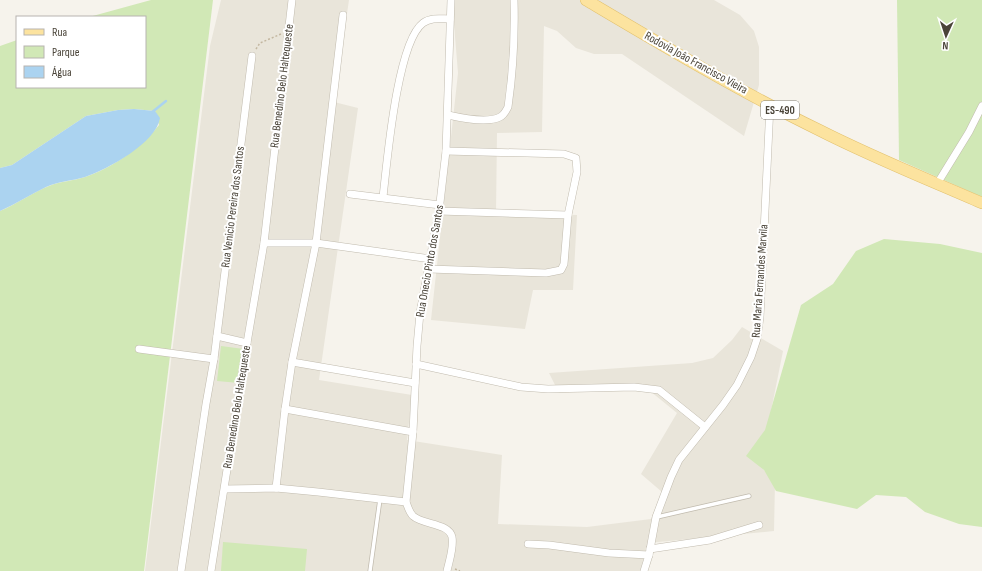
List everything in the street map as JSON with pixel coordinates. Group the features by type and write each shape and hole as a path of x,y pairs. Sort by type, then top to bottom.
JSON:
{"main road":[{"name":"Rodovia João Francisco Vieira","path":"586,0 770,105 862,151 982,203"}],"street":[{"name":"Rua Benedino Belo Haltequeste","path":"211,571 264,243 292,0"},
{"name":"Rua Onecio Pinto dos Santos","path":"406,502 413,432 420,313 431,259 446,151 451,0"},
{"path":"448,115 463,118 493,119 501,117 505,113 508,107 514,45 514,0"},
{"path":"276,488 292,362 316,243 343,15"},
{"path":"383,198 393,112 399,79 409,46 418,29 427,20 450,19"},
{"name":"Rua Venicio Pereira dos Santos","path":"181,571 214,359 252,56"},
{"name":"Rua Maria Fernandes Marvila","path":"644,571 656,517 671,476 679,460 737,385 751,357 757,339 760,317 770,105"},
{"path":"937,184 969,132 982,106"},
{"path":"429,270 546,273 561,270 564,264 568,215 577,172 576,158 564,154 446,151"},
{"path":"350,194 439,208 568,215"},
{"path":"264,243 316,243 431,259"},
{"path":"217,336 247,343"},
{"path":"139,349 214,359"},
{"path":"292,362 415,383"},
{"path":"416,364 521,387 548,390 634,386 659,390 705,427"},
{"path":"285,409 413,432"},
{"path":"225,489 276,488 406,502 409,510 414,516 427,523 445,527 452,536 447,571"},
{"path":"528,544 548,545 609,553 649,552 710,540 759,525"}],"lane":[{"path":"656,517 750,496"},
{"path":"370,571 380,499"}],"path":[{"path":"252,56 260,43 275,35 288,32"}],"shaded area":[{"path":"221,0 349,0 334,102 358,108 319,380 412,395 407,440 502,455 498,524 587,527 651,519 662,492 641,474 677,413 650,391 624,386 559,393 549,373 692,363 713,358 732,340 742,327 783,351 769,421 760,455 763,469 775,482 774,531 648,543 640,571 145,571 210,46"},
{"path":"452,0 714,0 740,15 754,31 759,47 759,85 744,136 622,54 594,54 576,48 557,31 544,26 542,132 497,133 496,213 577,215 573,290 533,290 525,329 431,320 458,73"}],"green space":[{"path":"151,0 213,0 144,571 0,571 0,211 49,186 85,177 105,169 135,149 159,125 155,111 134,109 118,110 86,116 12,165 0,168 0,46 16,40 16,88 146,88 146,16 93,16"},
{"path":"897,0 982,0 982,197 899,160"},
{"path":"884,239 940,244 982,253 982,527 959,524 925,512 906,497 876,495 857,509 776,491 764,470 746,456 765,430 801,305 833,284 856,251"},
{"path":"221,346 244,349 239,383 217,381"},
{"path":"223,542 307,549 305,571 221,571"}],"water":[{"path":"134,109 155,111 160,118 157,127 141,146 106,168 85,177 51,185 0,211 0,168 12,165 86,116 118,110"}],"waterway":[{"path":"151,113 166,101"}]}
